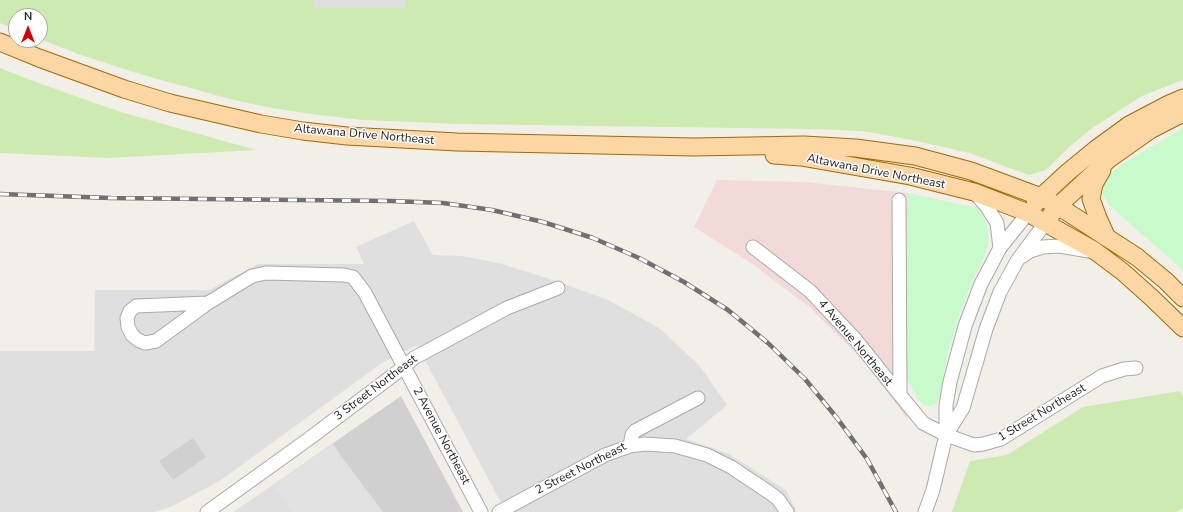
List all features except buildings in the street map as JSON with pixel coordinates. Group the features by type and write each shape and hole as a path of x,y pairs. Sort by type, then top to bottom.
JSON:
{"main road":[{"name":"Altawana Drive Northeast","path":"0,42 124,89 170,103 261,124 303,131 347,136 457,142 694,146 804,145 864,149 915,156 971,170 1040,197 1058,206 1136,257 1160,276 1183,298"},
{"path":"1028,213 1040,197 1096,149 1129,125 1183,98"},
{"path":"1046,222 1058,206 1109,159 1150,130 1183,114"},
{"name":"Altawana Drive Northeast","path":"694,146 801,157 910,176 974,192 1028,213 1046,222 1095,252 1123,272 1183,328"},
{"path":"1108,238 1091,199 1094,184 1109,159"}],"street":[{"path":"974,192 998,223 1000,248"},
{"name":"4 Avenue Northeast","path":"899,200 900,395"},
{"path":"925,512 933,490 946,435 946,405 950,382 964,326 981,284 1000,248 1028,213"},
{"path":"946,435 963,408 986,329 1000,292 1017,261 1046,222"},
{"path":"1017,261 1030,251 1043,246 1059,246 1095,252"},
{"name":"4 Avenue Northeast","path":"753,247 810,291 856,340 923,423 946,435"},
{"name":"2 Avenue Northeast","path":"208,303 252,276 266,273 344,275 353,277 364,293 481,512"},
{"name":"3 Street Northeast","path":"207,512 293,451 414,358 507,308 558,288"},
{"path":"208,303 156,341 145,343 138,340 132,335 128,327 127,318 130,311 136,306 208,303"},
{"name":"1 Street Northeast","path":"946,435 974,444 983,444 1001,439 1102,376 1124,369 1136,368"},
{"name":"2 Street Northeast","path":"499,512 604,455 630,446 632,435 635,431 698,398"},
{"path":"630,446 645,444 675,446 706,455 731,467 770,493 778,499 785,511"}],"shaded area":[{"path":"314,0 406,0 406,8 314,8"},
{"path":"717,180 804,182 908,193 907,419 865,362 809,307 751,263 694,227"},
{"path":"414,221 433,255 463,256 498,263 547,278 608,300 659,328 699,365 727,405 686,439 727,453 786,490 797,512 506,512 417,345 382,363 221,480 173,506 155,512 0,512 0,351 94,351 95,290 209,290 258,264 364,264 356,247"},
{"path":"401,396 463,512 293,512 273,485"},
{"path":"193,438 206,457 173,480 159,461"},
{"path":"333,444 383,512 293,512 273,485"},
{"path":"273,485 293,512 233,512"}],"green space":[{"path":"0,0 314,0 314,8 405,8 406,0 1183,0 1183,80 1142,96 1091,129 1068,148 1046,170 1029,175 969,153 863,131 458,124 362,120 311,114 266,107 230,99 136,73 78,54 48,42 48,8 8,8 8,26 0,23"},
{"path":"0,68 124,113 256,150 109,158 0,153"},
{"path":"1183,128 1183,272 1109,205 1103,195 1102,185 1107,176 1124,163"},
{"path":"908,193 978,208 984,217 989,239 984,257 969,289 957,321 948,352 940,396 937,403 931,406 924,405 918,399 907,379"},
{"path":"1180,391 1183,397 1183,508 1176,512 952,512 970,461 1007,455 1083,407"}],"railway":[{"path":"0,194 111,198 391,201 443,203 492,210 543,222 593,238 639,258 684,282 728,310 768,343 805,379 837,418 867,459 896,512"}]}
